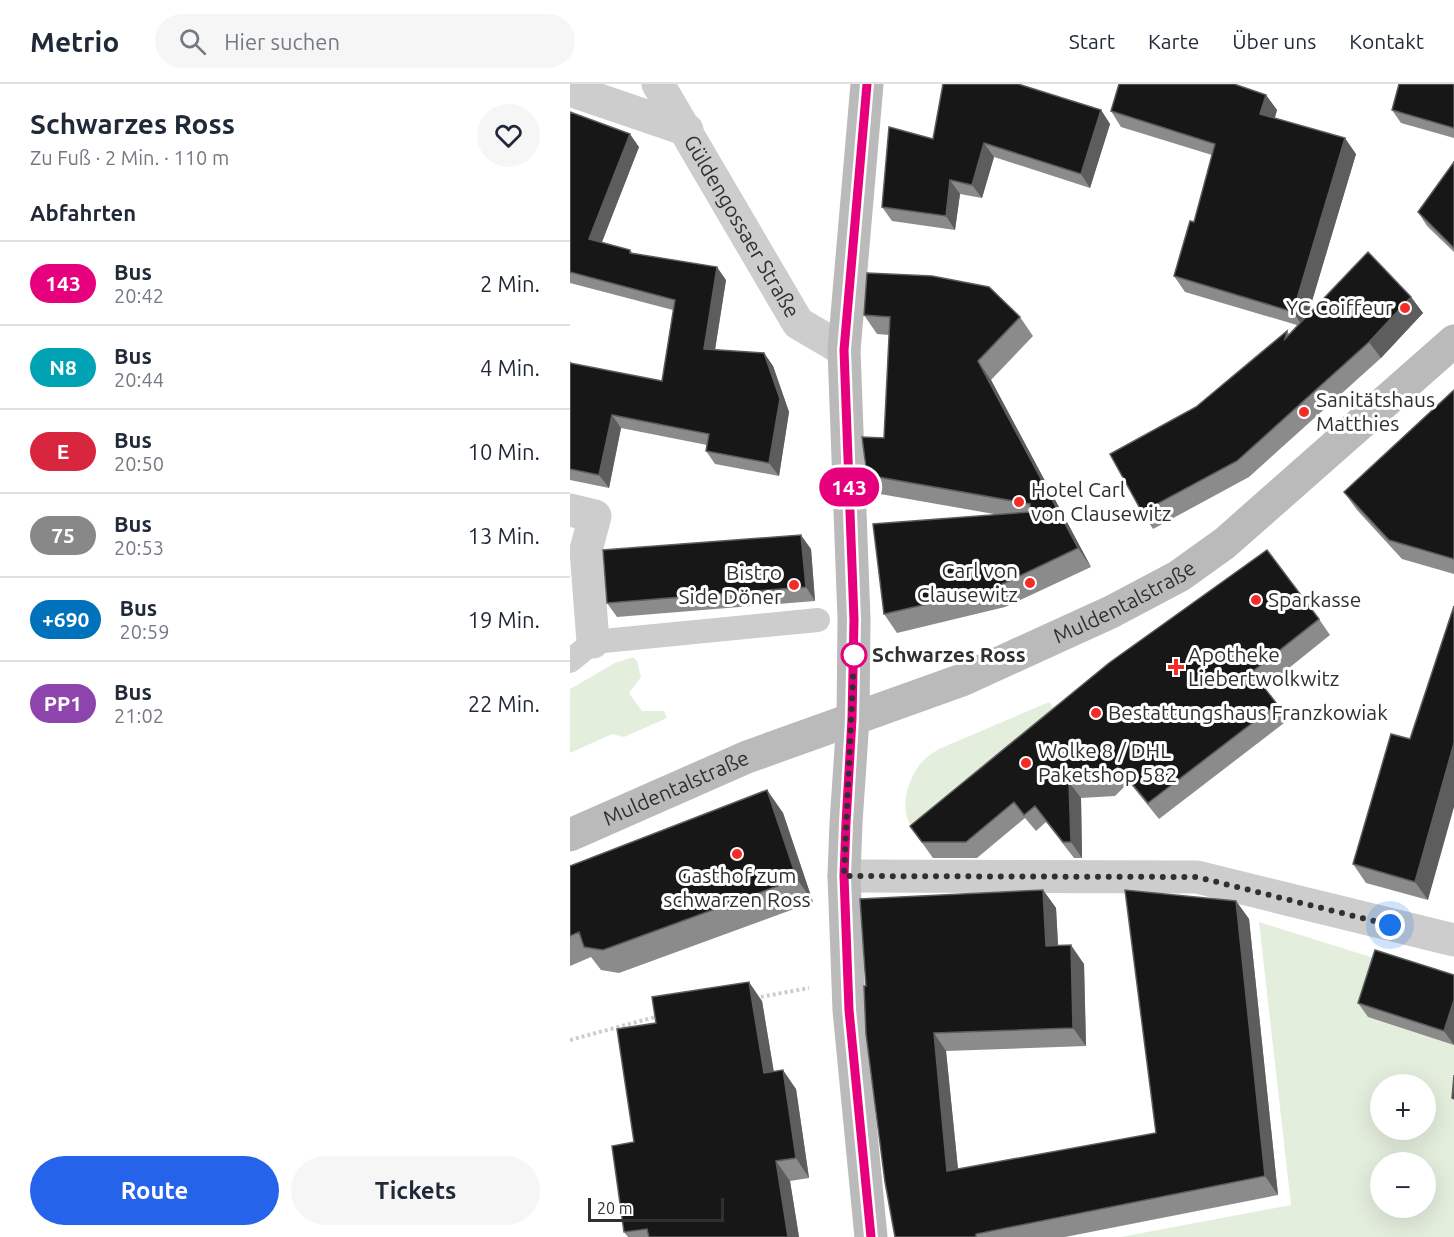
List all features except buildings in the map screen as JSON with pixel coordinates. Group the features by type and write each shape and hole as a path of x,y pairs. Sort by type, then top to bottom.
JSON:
{"main road":[{"path":"867,84 844,350 854,620 852,719 844,876 849,1010 871,1237"},
{"name":"Muldentalstraße","path":"570,836 747,757 962,680 1111,612 1179,576 1225,543 1454,341"}],"street":[{"name":"Güldengossaer Straße","path":"658,84 798,323 844,350"},
{"path":"570,90 687,130"},
{"path":"570,510 595,516 586,550 582,652"},
{"path":"844,876 1197,877 1454,940"}],"lane":[{"path":"582,652 819,620"}],"path":[{"path":"753,998 799,990"},
{"path":"570,1040 665,1014"}],"green space":[{"path":"633,657 637,661 641,677 629,693 642,711 664,711 667,718 624,737 612,734 570,753 570,689 615,663"},
{"path":"1049,702 1056,712 911,826 907,819 906,794 912,778 924,760 939,749"},
{"path":"1259,922 1454,983 1454,1237 1121,1237 1291,1205"}],"bus line":[{"name":"143","path":"867,84 844,350 854,620 852,719 844,876 849,1010 871,1237"}],"place":[{"name":"YC Coiffeur","path":"1405,308"},
{"name":"Sanitätshaus Matthies","path":"1304,412"},
{"name":"Hotel Carl von Clausewitz","path":"1019,502"},
{"name":"Carl von Clausewitz","path":"1030,583"},
{"name":"Bistro Side Döner","path":"794,585"},
{"name":"Sparkasse","path":"1256,600"},
{"name":"Schwarzes Ross","path":"854,655"},
{"name":"Apotheke Liebertwolkwitz","path":"1176,667"},
{"name":"Bestattungshaus Franzkowiak","path":"1096,713"},
{"name":"Wolke 8 / DHL Paketshop 582","path":"1026,763"},
{"name":"Gasthof zum schwarzen Ross","path":"737,854"}],"route":[{"path":"854,655 844,876 1197,877 1390,925"}]}
